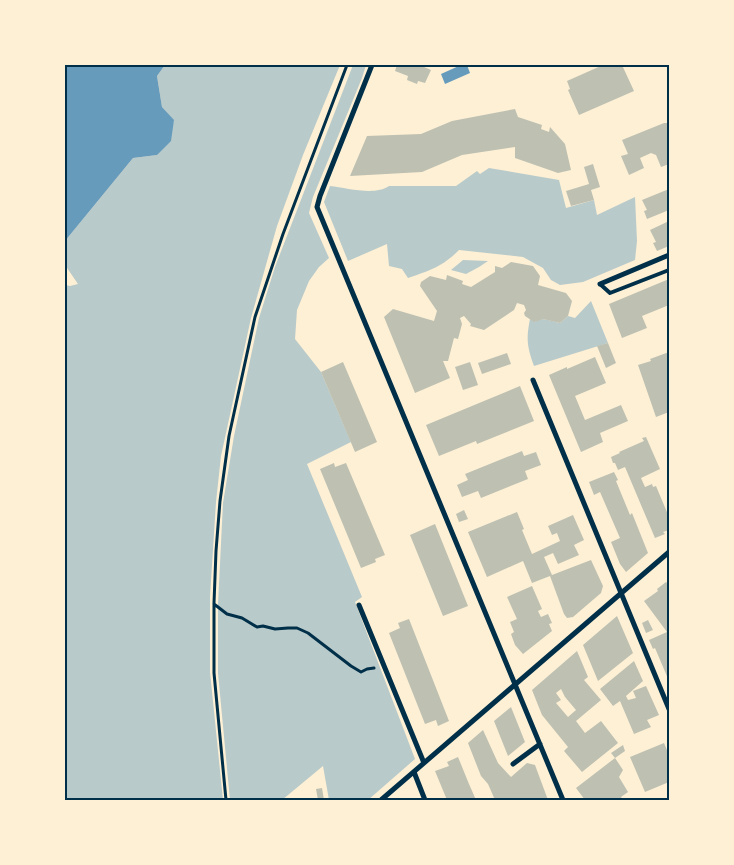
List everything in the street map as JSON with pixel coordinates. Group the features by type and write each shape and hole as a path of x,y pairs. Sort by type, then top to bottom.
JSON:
{"street":[{"path":"372,65 320,196 318,207 563,800"},
{"path":"600,284 669,255"},
{"path":"533,380 669,709"},
{"path":"382,800 669,552"},
{"path":"359,605 424,763"},
{"path":"513,764 540,744"},
{"path":"414,772 425,800"}],"lane":[{"path":"600,284 610,293 669,270"}],"path":[{"path":"226,800 214,673 214,603 220,502 228,446 235,404 255,317 283,234 347,65"},
{"path":"214,603 227,614 242,618 257,627 263,626 275,629 296,628 308,633 350,666 361,672 367,669 385,669"}],"shaded area":[{"path":"165,65 340,65 303,155 277,226 251,318 221,456 210,597 210,672 223,800 65,800 65,285 78,284 65,265 65,241 133,158 157,155 174,121 162,107 157,76"},
{"path":"353,65 366,65 313,197 309,213 329,258 319,267 309,281 297,310 295,339 321,372 351,442 307,464 362,597 355,602 415,759 368,800 329,800 323,766 282,800 230,800 218,673 218,604 223,503 234,436 259,318 275,267"},
{"path":"489,168 559,180 566,208 594,200 597,215 635,197 637,241 635,260 583,282 560,285 551,280 543,268 523,257 459,250 436,267 408,278 402,269 389,266 387,244 348,261 324,202 330,186 369,191 389,186 456,186 477,171 480,174"},
{"path":"463,260 488,261 466,274 451,270"},
{"path":"591,301 608,343 534,366 528,343 530,319 535,321 544,319 560,323 568,316 575,318"}],"water":[{"path":"65,65 165,65 157,76 162,107 174,120 171,141 157,155 133,158 65,241"},
{"path":"461,65 467,65 470,73 445,84 441,74"}],"building":[{"path":"397,65 425,65 424,67 431,70 425,83 418,81 417,84 407,80 408,76 395,71"},
{"path":"603,65 622,65 634,91 579,115 568,90 570,89 567,81"},
{"path":"515,109 518,117 542,125 541,129 549,132 550,127 565,144 571,170 558,173 515,158 515,147 462,155 422,172 350,176 367,136 421,134 452,121"},
{"path":"664,123 669,123 669,164 661,167 656,155 651,153 640,158 644,168 629,175 621,156 628,154 622,140"},
{"path":"593,164 600,187 591,190 594,200 571,206 566,191 589,184 584,167"},
{"path":"669,189 669,210 647,219 644,211 647,210 642,200"},
{"path":"669,221 669,246 657,251 653,243 656,242 650,230"},
{"path":"511,262 533,266 540,276 538,285 566,293 572,301 568,316 560,323 543,319 534,322 525,316 526,310 524,305 517,303 514,310 484,330 470,326 471,324 464,316 460,318 462,324 458,339 454,338 448,361 443,361 450,378 415,393 384,317 393,309 434,321 437,311 420,286 421,282 430,276 446,280 447,275 463,281 462,284 471,287 495,272 495,266 502,268"},
{"path":"669,279 669,305 642,316 647,328 622,338 609,304"},
{"path":"608,343 616,363 606,368 597,346"},
{"path":"669,352 669,372 667,374 669,379 669,412 656,417 638,365"},
{"path":"507,353 511,364 482,374 478,363"},
{"path":"595,357 606,383 575,396 585,420 621,405 628,421 600,433 603,442 581,452 549,375"},
{"path":"343,362 377,442 355,452 321,372"},
{"path":"470,362 478,385 463,390 455,367"},
{"path":"520,386 534,421 477,444 476,441 439,456 426,425"},
{"path":"646,437 660,469 641,478 645,487 652,484 653,487 656,486 669,517 669,530 655,538 625,467 618,470 611,457 644,441 642,438"},
{"path":"522,451 524,456 536,452 541,465 525,471 528,479 481,498 478,491 462,497 457,485 468,480 465,474"},
{"path":"334,463 335,467 346,463 385,555 375,559 376,562 361,568 320,469"},
{"path":"614,472 630,515 632,513 648,553 626,572 620,564 611,542 620,538 600,492 594,495 589,482"},
{"path":"464,510 468,519 459,522 456,514"},
{"path":"517,512 532,554 560,541 557,533 552,535 548,526 573,515 584,540 574,545 579,555 558,564 553,553 544,557 552,575 591,560 603,586 601,593 573,617 567,618 564,614 550,576 532,583 523,561 487,577 468,532"},
{"path":"435,524 468,606 443,616 410,535"},
{"path":"666,582 669,585 669,681 655,648 653,649 649,640 667,632 644,601 658,591 657,589"},
{"path":"532,586 542,609 538,611 541,617 548,614 552,623 549,624 552,631 523,654 515,645 511,634 514,632 510,622 517,619 507,597"},
{"path":"617,616 633,653 598,681 583,645"},
{"path":"409,619 449,721 438,726 436,720 425,724 389,633 400,628 398,623"},
{"path":"648,620 653,630 646,633 642,623"},
{"path":"577,651 588,677 584,680 601,700 576,721 585,733 601,721 618,743 582,772 564,751 568,747 542,715 532,690","holes":["561,689 576,710 568,717 556,703 561,700 556,693"]},
{"path":"634,661 643,681 626,696 628,700 636,698 633,691 646,686 659,715 647,720 651,727 634,734 620,701 613,706 600,689"},
{"path":"511,707 525,742 508,756 494,721"},
{"path":"483,730 498,763 511,777 527,763 535,765 548,800 495,800 488,784 481,776 468,743"},
{"path":"664,743 669,755 669,782 645,792 630,757"},
{"path":"623,745 625,751 615,758 611,753"},
{"path":"458,757 476,800 447,800 435,771 449,766 447,762"},
{"path":"615,758 623,770 619,777 628,792 621,797 623,800 585,800 576,788"},
{"path":"322,788 324,800 318,800 316,789"}]}
